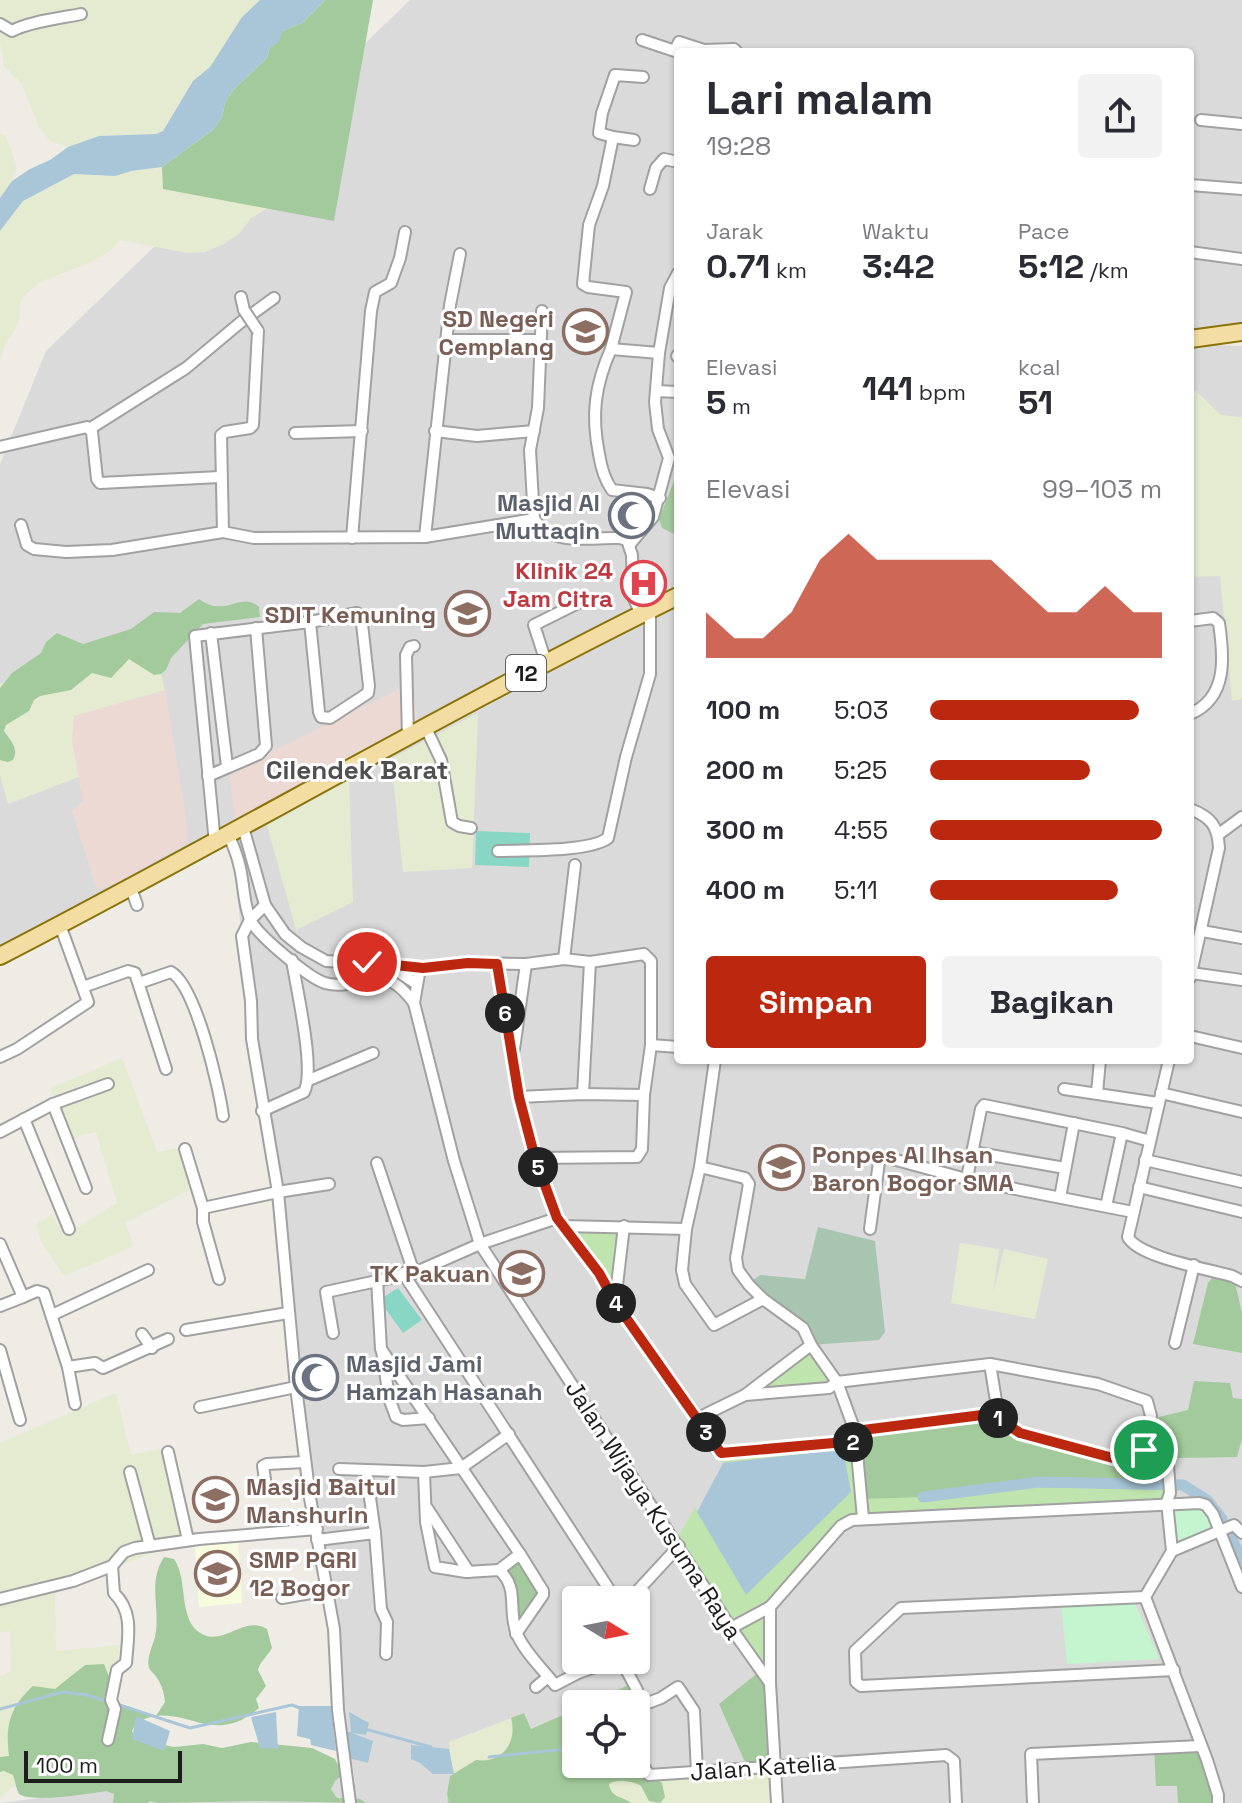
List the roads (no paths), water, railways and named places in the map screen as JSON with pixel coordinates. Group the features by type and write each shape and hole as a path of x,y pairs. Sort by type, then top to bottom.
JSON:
{"main road":[{"path":"1194,338 1242,332"},
{"name":"12","path":"0,956 546,662 674,598"}],"street":[{"path":"0,24 12,31 21,24 34,25 81,14"},
{"path":"642,40 674,51"},
{"path":"677,48 681,42 698,48"},
{"path":"634,140 599,133 602,113 615,75 643,77"},
{"path":"1201,120 1242,124"},
{"path":"613,137 603,186 589,225 583,284 626,292 611,349 598,380 593,406 594,428 602,472 612,490 660,498"},
{"path":"650,189 659,162 664,159 674,161"},
{"path":"1194,185 1242,189"},
{"path":"352,538 371,311 375,292 391,283 405,232"},
{"path":"1194,253 1242,259"},
{"path":"425,537 446,340 460,254"},
{"path":"498,851 600,843 608,838 626,757 650,674 645,612 633,596 630,544 653,517 669,458 658,429 656,391 659,353 673,308 674,278"},
{"path":"223,532 221,435 253,425 258,331 244,310 241,297"},
{"path":"0,447 91,428 159,382 186,368 274,298"},
{"path":"542,311 538,408 530,450 534,519 539,527 556,537 619,538 630,544"},
{"path":"446,340 539,340"},
{"path":"611,349 659,353"},
{"path":"656,391 674,392"},
{"path":"91,428 100,483 220,477"},
{"path":"295,433 362,431"},
{"path":"435,431 477,436 534,431"},
{"path":"21,525 27,545 34,549 66,552 112,550 223,532 254,538 425,537 534,519"},
{"path":"546,662 534,625 580,602"},
{"path":"310,622 321,717 330,718 368,693 361,615 357,613 310,622 198,634 195,638 208,776 239,864 250,920 264,938 324,982 340,984 375,977 403,988 414,1003"},
{"path":"1194,620 1213,618 1219,623 1223,671 1207,704 1194,712"},
{"path":"208,776 259,754 268,741 256,628"},
{"path":"211,633 227,766"},
{"path":"408,738 406,655 414,646"},
{"path":"426,728 441,760 452,822 471,828"},
{"path":"1194,811 1205,815 1219,834 1219,848 1194,963"},
{"path":"1219,834 1242,817"},
{"path":"229,835 252,859 265,905 285,934 326,961 423,968 468,963 526,964 564,959 590,962 644,954 648,956 651,961 651,1045 644,1095 642,1149 637,1157 535,1158"},
{"path":"239,864 252,859"},
{"path":"564,959 575,865"},
{"path":"131,888 137,905"},
{"path":"265,905 250,920 242,936 262,1111 278,1192 305,1462 336,1651 338,1710 350,1803"},
{"path":"0,1057 88,1002 60,925"},
{"path":"1202,931 1242,938"},
{"path":"262,1111 304,1092 309,1080 292,960"},
{"path":"324,982 326,961"},
{"path":"583,1094 590,962"},
{"path":"375,977 376,963"},
{"path":"376,963 392,968 417,984"},
{"path":"497,964 519,1097 535,1158 560,1222 599,1273 615,1302 698,1418 717,1450 725,1452 856,1436 982,1415 999,1419 1020,1433 1124,1461 1133,1459 1144,1450 1151,1416 1151,1408 1144,1398 1098,1384 990,1364 837,1382 829,1388 745,1395"},
{"path":"512,1060 526,964"},
{"name":"Jalan Wijaya Kusuma Raya","path":"423,968 414,1003 454,1161 480,1244 770,1683"},
{"path":"83,987 128,971 135,973 166,1069"},
{"path":"139,983 171,972 182,983 212,1061 223,1116"},
{"path":"1194,975 1242,980"},
{"path":"1194,1037 1242,1048"},
{"path":"651,1045 674,1047"},
{"path":"309,1080 373,1053"},
{"path":"714,1064 700,1167 686,1229 682,1275 710,1322 719,1324 763,1299"},
{"path":"1097,1093 1100,1064"},
{"path":"1168,1064 1128,1237 1132,1245 1150,1254 1242,1281"},
{"path":"0,1132 53,1104 108,1084"},
{"path":"1064,1089 1160,1098 1242,1112"},
{"path":"519,1097 644,1095"},
{"path":"53,1104 86,1188"},
{"path":"968,1173 984,1105 1150,1141"},
{"path":"24,1119 69,1229"},
{"path":"1061,1192 1074,1123"},
{"path":"1107,1202 1122,1133"},
{"path":"185,1149 203,1208 203,1222 219,1279"},
{"path":"973,1152 1065,1168"},
{"path":"870,1229 879,1162 885,1157 970,1180 1133,1212"},
{"path":"1145,1160 1242,1182"},
{"path":"377,1163 408,1273 607,1586"},
{"path":"700,1167 747,1180 749,1184 736,1258 738,1270 763,1299 803,1328 837,1382 856,1436 863,1518"},
{"path":"203,1208 329,1184"},
{"path":"1139,1187 1242,1212"},
{"path":"333,1333 326,1292 408,1273 480,1244 560,1222 686,1229"},
{"path":"615,1302 624,1226"},
{"path":"0,1244 23,1297"},
{"path":"1175,1343 1194,1265"},
{"path":"52,1315 148,1270"},
{"path":"377,1279 381,1349 389,1398 396,1417 403,1420 429,1418"},
{"path":"0,1306 37,1291 44,1293 68,1367 75,1404"},
{"path":"186,1330 288,1313"},
{"path":"142,1334 152,1348"},
{"path":"68,1367 95,1363 103,1368 168,1339"},
{"path":"698,1418 745,1395 811,1345"},
{"path":"381,1349 520,1554 543,1595 516,1634"},
{"path":"0,1350 20,1420"},
{"path":"990,1364 999,1419"},
{"path":"200,1407 296,1387"},
{"path":"339,1469 424,1472 461,1468 509,1434"},
{"path":"1144,1450 1168,1465 1170,1490 1167,1502 1172,1551 1145,1597"},
{"path":"168,1452 188,1540"},
{"path":"266,1486 263,1466 305,1462"},
{"path":"130,1472 150,1546"},
{"path":"424,1472 426,1522 435,1567 469,1572 499,1570 520,1554"},
{"path":"367,1477 381,1609 387,1622 386,1654"},
{"path":"731,1628 770,1607 841,1526 863,1518 1190,1502 1206,1505 1213,1514 1242,1587"},
{"path":"426,1506 469,1572"},
{"path":"1172,1551 1238,1529"},
{"path":"0,1599 73,1581 112,1566 124,1552 150,1546 188,1540 375,1533"},
{"path":"642,1586 679,1546"},
{"path":"108,1740 117,1670 126,1663 128,1623 124,1603 114,1593 112,1566"},
{"path":"499,1570 512,1586 516,1634 555,1685 576,1674"},
{"path":"282,1598 328,1590"},
{"path":"1145,1597 1174,1670 1218,1795 1218,1803"},
{"path":"1145,1597 901,1608 855,1651 856,1682 861,1686 1174,1670"},
{"path":"770,1607 770,1683 777,1803"},
{"path":"536,1687 548,1677"},
{"path":"650,1702 678,1687 694,1711 697,1772"},
{"path":"1033,1803 1031,1754 1200,1746"},
{"name":"Jalan Katelia","path":"650,1775 946,1755 954,1761 956,1803"}],"water":[{"path":"260,0 325,0 302,23 283,31 278,43 270,47 267,58 233,90 214,129 162,167 115,176 74,174 23,201 0,231 0,198 12,181 30,169 68,147 99,136 156,134 163,131 193,81 210,67 242,17"},
{"path":"843,1449 851,1492 746,1595 697,1512 723,1463"},
{"path":"299,1706 331,1706 336,1751 311,1745 310,1739 297,1736"},
{"path":"276,1712 278,1749 260,1748 251,1717"},
{"path":"349,1712 369,1723 366,1735 352,1733 373,1741 368,1763 349,1758"},
{"path":"136,1716 170,1731 164,1751 132,1739"},
{"path":"411,1745 449,1749 454,1774 433,1774 411,1759"}],"waterway":[{"path":"923,1497 1039,1482 1183,1485 1207,1500 1222,1519"},
{"path":"1226,1527 1242,1560"},
{"path":"0,1709 63,1692 108,1702"},
{"path":"116,1704 190,1728 292,1705 300,1708"},
{"path":"365,1729 431,1747"},
{"path":"489,1757 562,1749"}],"place":[{"name":"SD Negeri Cemplang","path":"585,332"},
{"name":"Masjid Al Muttaqin","path":"631,516"},
{"name":"Klinik 24 Jam Citra","path":"644,584"},
{"name":"SDIT Kemuning","path":"467,614"},
{"name":"Ponpes Al Ihsan Baron Bogor SMA","path":"781,1168"},
{"name":"TK Pakuan","path":"521,1273"},
{"name":"Masjid Jami Hamzah Hasanah","path":"315,1377"},
{"name":"Masjid Baitul Manshurin","path":"215,1500"},
{"name":"SMP PGRI 12 Bogor","path":"218,1573"}],"district":[{"name":"Cilendek Barat","path":"357,770"}]}
